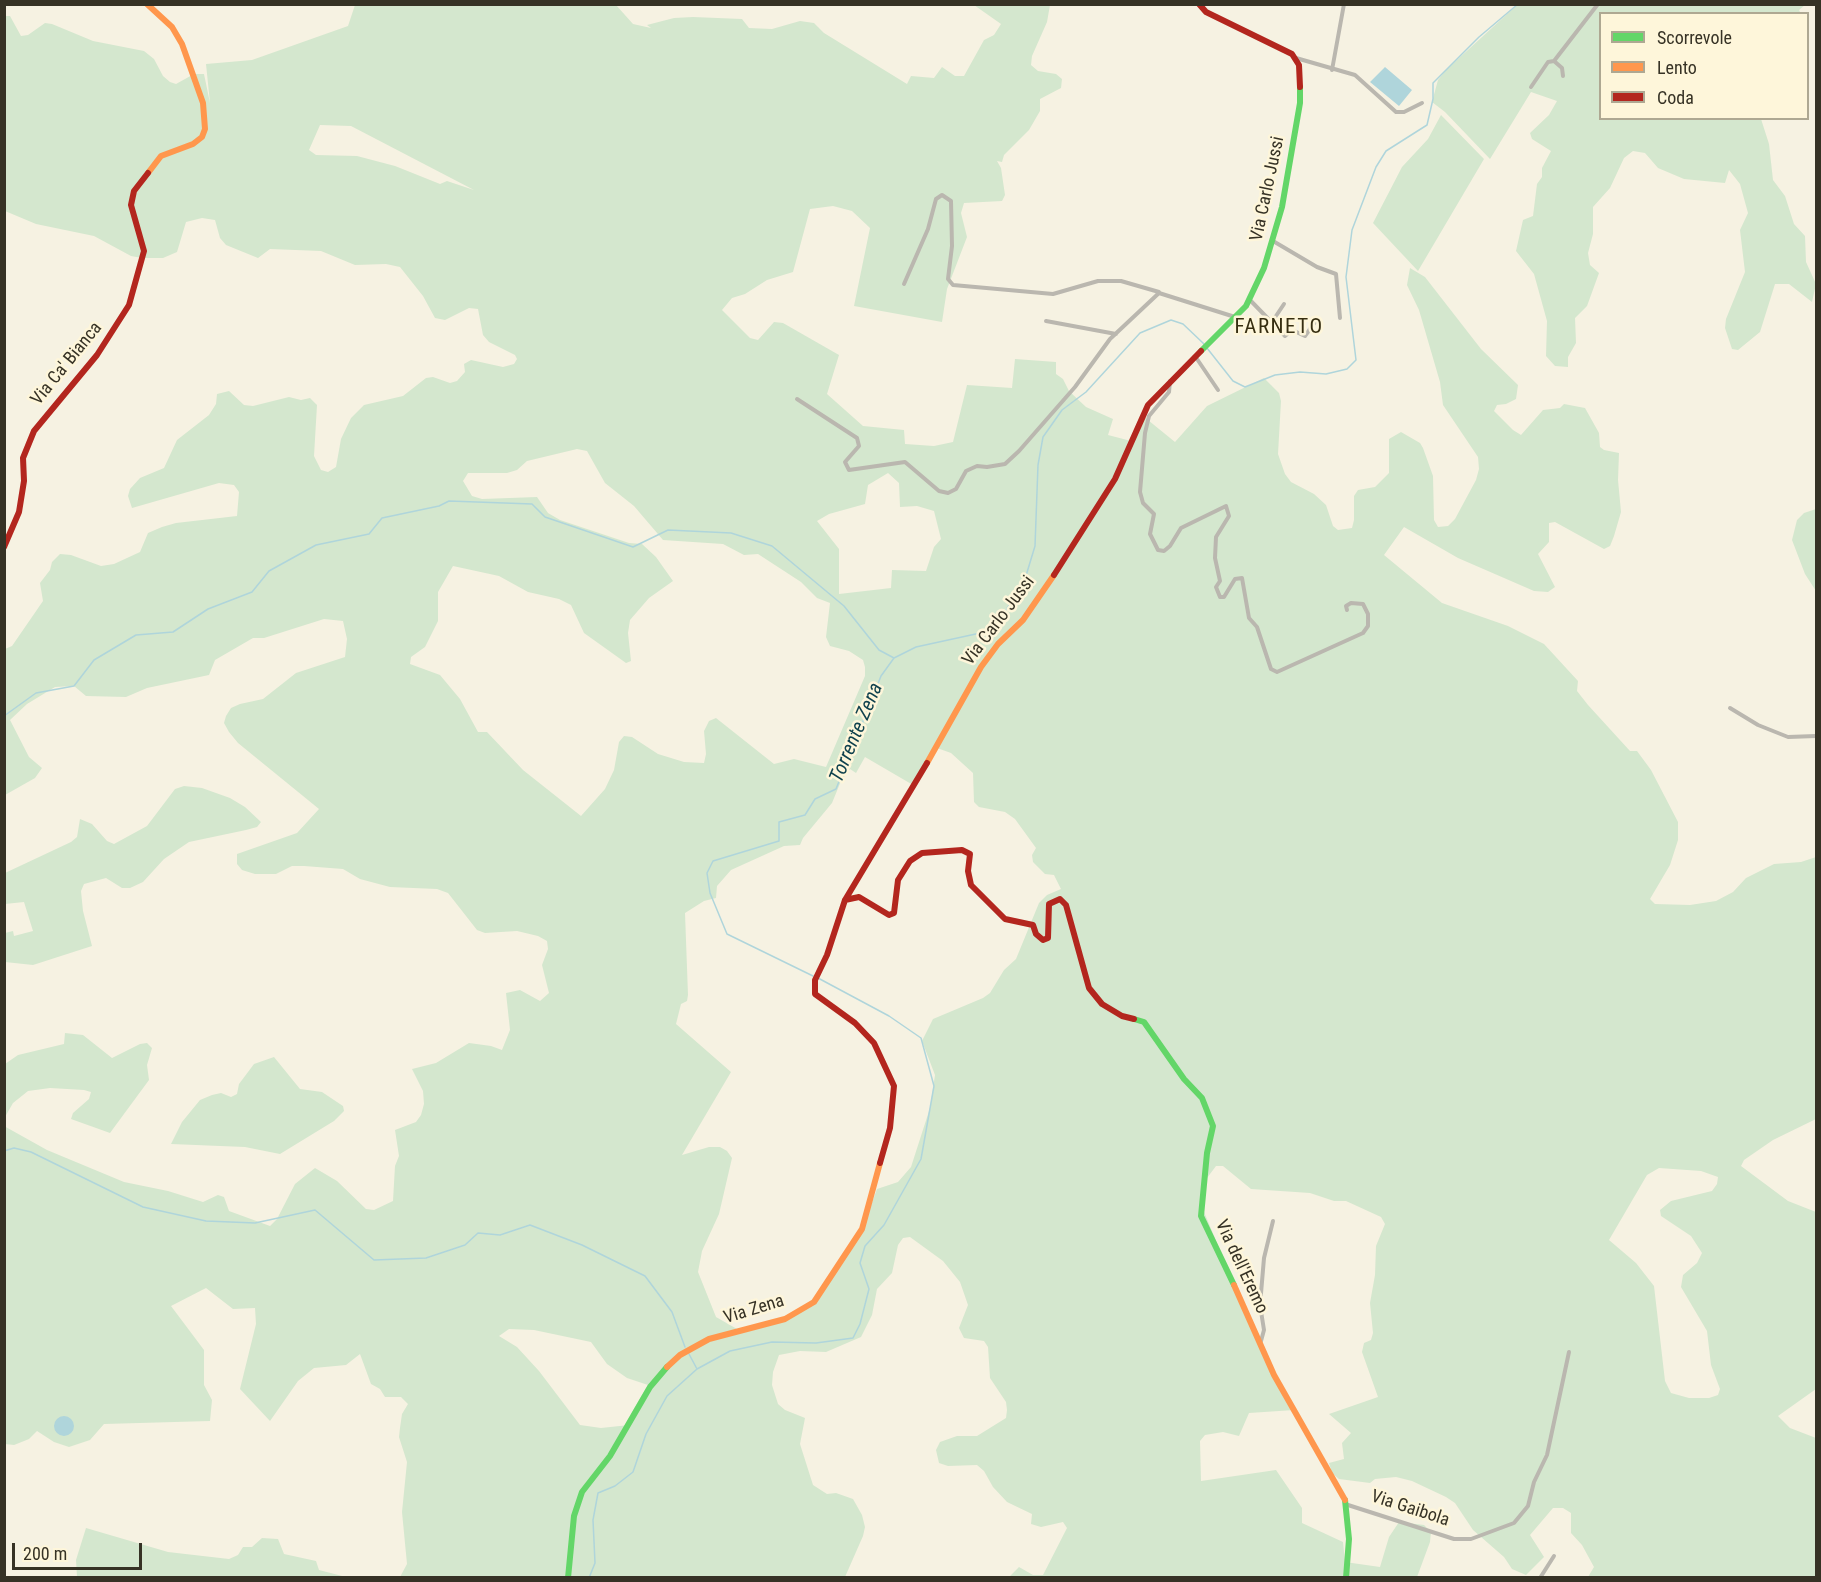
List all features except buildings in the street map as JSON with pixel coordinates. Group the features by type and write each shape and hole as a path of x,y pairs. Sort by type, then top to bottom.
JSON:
{"street":[{"name":"Via Ca' Bianca","path":"4,547 19,512 24,481 23,458 34,430 97,355 129,305 136,286 144,251 131,205 134,191 161,156 193,144 202,137 206,129 203,103 182,44 172,27 147,4"},
{"path":"1199,4 1206,12 1274,44 1296,58 1355,75 1395,112 1404,112 1422,103"},
{"path":"1332,70 1344,4"},
{"path":"1531,87 1548,62 1554,61 1598,4"},
{"name":"Via Carlo Jussi","path":"822,967 845,900 981,667 998,644 1023,620 1091,519 1119,471 1148,405 1214,340 1249,299 1273,241 1282,207 1300,103 1300,76 1296,58"},
{"path":"1554,61 1562,68 1563,76"},
{"path":"904,284 927,229 936,200 942,195 951,201 952,246 948,279 953,285 1053,294 1062,289 1098,281 1121,280 1235,317"},
{"path":"1273,241 1317,267 1336,274 1340,318"},
{"path":"797,399 857,438 859,446 845,462 849,470 905,462 939,490 948,493 956,489 966,471 977,466 1005,464 1019,451 1075,387 1116,334 1159,293"},
{"path":"1249,299 1285,336 1292,330 1305,336 1315,322"},
{"path":"1272,322 1284,304"},
{"path":"1046,321 1116,334"},
{"path":"1198,356 1218,390"},
{"path":"1170,381 1169,392 1149,416 1145,433 1140,492 1143,503 1154,514 1150,534 1158,550 1164,551 1170,546 1181,528 1227,506 1229,516 1216,537 1215,558 1220,581 1216,587 1220,597 1224,597 1235,579 1242,578 1250,618 1257,627 1271,669 1277,672 1283,671 1288,664 1364,633 1368,626 1368,614 1363,604 1351,603 1347,606 1347,610"},
{"path":"1730,708 1758,725 1788,737 1816,736"},
{"name":"Via dell'Eremo","path":"845,900 859,897 889,915 894,913 898,880 910,861 921,853 962,850 970,854 968,871 972,885 1005,919 1033,925 1036,934 1043,940 1048,938 1049,904 1055,900 1063,901 1068,910 1089,988 1102,1004 1122,1016 1144,1022 1184,1079 1202,1098 1213,1126 1207,1152 1201,1216 1261,1341"},
{"name":"Via Zena","path":"568,1578 574,1516 582,1492 610,1456 650,1387 680,1355 709,1339 785,1319 814,1302 862,1228 890,1128 894,1086 874,1043 855,1023 814,994 816,977 822,967"},
{"name":"Via Gaibola","path":"1273,1221 1264,1258 1260,1305 1264,1330 1261,1341 1274,1375 1347,1504 1454,1539 1471,1539 1514,1524 1528,1506 1534,1482 1546,1455 1569,1352"},
{"path":"1346,1578 1349,1539 1347,1504"},
{"path":"1540,1578 1554,1556"}],"green space":[{"path":"355,5 616,5 633,24 651,28 647,25 674,18 693,17 742,19 749,28 772,29 800,21 814,23 824,33 907,84 911,76 934,78 942,67 955,76 964,76 984,40 994,35 1001,24 974,5 1050,5 1047,22 1032,56 1031,65 1038,71 1056,74 1062,79 1061,88 1040,99 1040,111 1029,130 1004,155 1002,162 997,161 1001,168 1005,195 1002,201 964,203 961,213 967,237 947,289 942,322 854,306 870,228 852,211 833,206 810,209 793,272 767,280 745,294 732,298 722,310 750,338 758,340 774,322 783,323 839,355 827,394 863,426 904,430 905,444 934,446 953,442 967,385 1012,388 1015,359 1056,362 1056,374 1063,379 1069,391 1086,407 1113,419 1108,435 1131,441 1143,416 1175,442 1207,406 1264,378 1279,393 1281,401 1278,454 1285,474 1291,482 1314,494 1326,505 1333,526 1338,530 1352,528 1354,496 1358,490 1375,487 1389,473 1389,439 1401,432 1420,443 1423,448 1433,476 1434,520 1438,527 1448,526 1455,519 1476,480 1479,469 1478,457 1443,405 1440,382 1419,310 1407,285 1410,268 1425,277 1481,349 1518,385 1516,399 1497,405 1494,411 1513,430 1521,435 1543,410 1560,408 1564,404 1585,408 1599,433 1600,447 1619,453 1618,480 1621,512 1610,546 1604,549 1555,522 1549,523 1549,542 1538,554 1555,587 1548,592 1534,591 1458,558 1404,527 1384,555 1442,603 1508,626 1544,644 1578,681 1577,691 1588,705 1630,751 1637,751 1651,770 1678,822 1678,840 1670,865 1650,899 1655,904 1690,905 1716,901 1733,892 1746,878 1774,864 1801,862 1816,857 1816,1119 1773,1140 1744,1160 1741,1166 1788,1201 1816,1212 1816,1389 1778,1416 1790,1428 1816,1438 1816,1577 1588,1577 1594,1567 1582,1545 1571,1533 1571,1513 1563,1508 1553,1508 1530,1535 1544,1557 1526,1575 1512,1569 1504,1557 1473,1530 1455,1503 1446,1497 1412,1481 1396,1477 1375,1479 1370,1483 1339,1479 1332,1473 1329,1463 1344,1459 1342,1443 1351,1433 1329,1414 1378,1397 1362,1352 1364,1343 1371,1340 1373,1333 1370,1303 1375,1275 1376,1246 1385,1224 1381,1217 1346,1201 1334,1201 1310,1193 1251,1189 1223,1166 1216,1166 1207,1178 1202,1207 1249,1320 1294,1410 1249,1413 1239,1436 1223,1432 1205,1435 1200,1441 1201,1481 1276,1470 1302,1508 1302,1523 1343,1542 1345,1562 1380,1567 1389,1537 1399,1522 1424,1525 1431,1532 1430,1542 1417,1577 1009,1577 1019,1567 1033,1575 1043,1575 1067,1528 1063,1522 1041,1527 1031,1524 1032,1514 1007,1502 977,1465 948,1466 939,1463 936,1450 940,1442 957,1436 977,1436 1006,1418 1006,1402 990,1378 988,1347 984,1341 964,1338 959,1328 968,1305 960,1282 943,1261 910,1237 903,1238 898,1245 892,1273 877,1289 872,1315 861,1337 826,1352 800,1351 779,1355 773,1372 772,1385 778,1404 785,1410 805,1418 800,1444 813,1485 827,1494 836,1493 853,1499 862,1515 865,1527 863,1536 845,1577 400,1577 407,1564 402,1512 407,1462 399,1437 402,1414 408,1404 401,1397 385,1397 380,1389 371,1384 360,1354 346,1365 314,1368 298,1381 270,1421 240,1389 256,1324 255,1308 233,1309 206,1288 171,1306 204,1350 204,1385 212,1400 210,1421 104,1424 90,1440 69,1447 54,1442 37,1431 29,1439 14,1445 5,1444 4,1126 47,1150 124,1182 168,1191 203,1202 218,1195 224,1197 229,1211 270,1226 277,1219 295,1184 315,1168 337,1181 366,1209 374,1210 393,1201 395,1166 399,1156 395,1130 416,1122 424,1104 423,1091 412,1069 436,1063 469,1043 502,1050 510,1030 506,993 520,990 540,1001 549,993 542,965 548,949 547,941 538,936 517,931 485,933 477,930 448,893 437,889 390,887 360,879 343,869 292,866 276,874 255,874 242,870 237,864 237,854 297,833 319,809 238,743 224,723 226,716 231,708 263,699 296,673 345,657 347,639 343,621 324,619 264,638 253,638 215,660 209,675 147,688 126,697 86,696 74,686 55,687 27,704 10,720 29,757 42,768 35,778 5,795 5,649 12,646 43,601 40,583 50,570 52,562 60,554 71,555 101,566 114,564 140,552 148,533 162,527 176,523 237,516 239,492 234,485 219,483 132,508 128,496 130,489 140,478 164,468 177,440 209,415 216,404 217,394 229,391 244,405 253,406 289,397 301,400 310,398 317,405 314,456 321,470 328,472 336,467 341,439 351,418 364,405 403,396 426,378 433,377 450,383 457,381 465,372 464,364 471,360 503,367 514,364 517,359 515,355 489,342 483,335 478,309 469,308 445,320 435,318 423,296 400,267 386,264 355,265 321,251 270,249 258,258 226,245 220,238 215,220 202,218 186,222 177,252 163,258 142,258 131,256 94,236 36,224 5,211 5,16 10,16 21,36 28,35 45,23 93,41 144,51 154,59 163,76 176,84 194,74 204,74 210,103 206,64 252,60 348,26","holes":["320,125 351,126 474,190 447,181 440,184 395,166 357,156 316,155 309,150","577,449 587,451 605,483 634,506 663,540 723,544 744,555 758,554 801,582 817,598 830,603 826,637 830,646 849,651 863,660 865,676 826,767 794,759 774,764 716,718 709,721 704,731 706,754 704,763 684,762 658,754 632,737 624,736 619,742 614,770 605,789 581,816 523,770 487,732 478,732 460,699 440,675 410,664 411,657 425,647 438,621 438,592 453,566 499,576 528,592 559,599 571,605 584,633 626,663 631,661 628,633 630,620 649,598 673,581 656,557 642,544 629,543 560,520 548,513 537,497 482,499 472,496 463,481 468,473 507,473 517,470 527,461","888,473 899,483 900,507 917,506 934,511 941,539 934,547 926,571 892,570 891,588 839,594 839,549 817,521 829,514 865,504 868,485","937,748 951,753 973,773 974,802 979,807 1005,812 1015,819 1036,848 1032,855 1033,862 1045,874 1054,875 1061,889 1047,895 1039,903 1016,959 1004,970 990,993 933,1019 922,1041 935,1075 930,1108 911,1167 898,1182 877,1189 865,1221 814,1303 780,1320 737,1329 716,1317 698,1272 702,1251 719,1214 732,1158 720,1147 709,1147 682,1155 731,1072 676,1024 681,1004 687,1001 688,995 685,913 704,901 716,898 717,886 731,870 784,846 800,845 803,838 832,803 841,781 850,769 856,773 865,757 913,785","1659,1168 1701,1171 1718,1177 1717,1184 1712,1191 1671,1201 1660,1210 1661,1216 1691,1236 1702,1253 1697,1263 1683,1275 1681,1287 1707,1331 1711,1365 1720,1389 1718,1395 1709,1398 1689,1398 1671,1393 1665,1381 1654,1286 1636,1263 1609,1240 1647,1175","509,1329 534,1330 591,1342 607,1364 627,1378 648,1385 631,1414 629,1425 601,1428 580,1425 539,1371 517,1347 499,1336"]},
{"path":"1517,5 1805,5 1799,10 1800,12 1599,12 1599,120 1761,120 1769,144 1773,180 1785,196 1794,224 1805,236 1806,262 1816,284 1812,302 1789,284 1775,284 1760,332 1738,350 1732,349 1725,328 1726,319 1745,272 1740,230 1748,213 1740,184 1729,170 1725,183 1684,179 1658,168 1645,153 1633,151 1624,158 1610,188 1593,207 1593,234 1588,253 1590,265 1599,273 1587,306 1575,318 1576,343 1568,357 1568,367 1555,366 1546,356 1547,321 1534,274 1516,251 1523,220 1533,216 1537,184 1542,177 1542,168 1551,151 1532,139 1530,133 1549,115 1557,101 1531,92 1490,159 1445,112 1432,102 1438,80"},
{"path":"1441,115 1484,159 1418,271 1373,223 1402,167 1428,139"},
{"path":"1816,509 1816,591 1805,574 1792,540 1797,520 1804,513"},
{"path":"184,786 202,788 230,798 245,807 261,822 257,827 189,842 164,859 143,882 130,888 122,888 106,878 84,884 81,891 83,911 92,946 33,965 5,962 5,933 13,931 14,936 33,931 24,902 5,904 5,873 71,842 77,837 80,819 92,824 107,841 114,844 147,826 175,789"},
{"path":"65,1033 83,1035 112,1058 140,1044 147,1043 152,1048 147,1065 149,1080 110,1133 71,1119 73,1113 89,1099 91,1092 84,1090 50,1088 28,1091 13,1103 5,1117 5,1064 18,1055 64,1044"},
{"path":"274,1057 300,1089 322,1092 343,1106 344,1111 334,1121 280,1154 245,1147 171,1144 182,1122 200,1100 221,1093 231,1097 237,1094 239,1084 254,1064"},
{"path":"86,1528 168,1552 229,1559 238,1555 243,1547 252,1547 262,1538 278,1539 284,1554 316,1561 319,1570 346,1577 77,1577 76,1560"}],"water":[{"path":"1385,67 1412,90 1399,106 1370,82"},
{"path":"64,1416 71,1419 74,1426 71,1433 64,1436 57,1433 54,1426 57,1419"}],"waterway":[{"name":"Torrente Zena","path":"813,976 727,934 710,893 707,873 713,861 779,841 779,822 805,815 815,799 836,789 881,676 894,658 916,647 994,630 1025,579 1035,546 1038,465 1043,437 1062,410 1086,392 1140,333 1171,320 1183,324 1203,343 1233,381 1245,387 1275,375 1300,372 1326,374 1347,369 1356,360 1346,277 1352,230 1376,167 1386,151 1427,125 1433,99 1433,83 1479,37 1518,4"},
{"path":"4,716 36,693 74,686 94,660 136,635 173,632 208,609 252,592 269,571 316,545 369,534 382,518 439,506 449,501 532,504 545,517 633,547 668,530 731,533 772,546 844,606 879,650 894,658"},
{"name":"Torrente Zena","path":"589,1578 595,1563 593,1520 598,1493 615,1486 633,1472 646,1434 667,1396 697,1369 730,1351 772,1342 816,1343 853,1338 860,1324 869,1289 860,1263 865,1246 884,1225 921,1159 934,1086 921,1038 889,1016 818,978"},
{"path":"4,1151 14,1148 31,1152 143,1207 206,1221 255,1223 315,1210 374,1260 426,1258 465,1245 478,1233 500,1235 530,1225 582,1245 645,1276 672,1312 685,1347"},
{"path":"689,1354 697,1369"}],"traffic: fast":[{"path":"1201,351 1246,306 1264,268 1282,207 1300,103 1300,87"},
{"path":"1134,1019 1144,1022 1184,1079 1202,1098 1213,1126 1207,1153 1201,1216 1234,1285"},
{"path":"568,1578 574,1516 582,1492 610,1456 650,1387 667,1367"},
{"path":"1345,1500 1349,1539 1346,1578"}],"traffic: slow":[{"path":"147,4 172,27 182,44 203,103 205,129 202,137 193,144 161,156 148,173"},
{"path":"927,763 981,667 998,644 1023,620 1054,575"},
{"path":"667,1367 680,1355 709,1339 785,1319 814,1302 862,1229 880,1163"},
{"path":"1234,1285 1274,1375 1345,1500"}],"traffic: jam":[{"path":"1199,4 1206,12 1292,54 1299,65 1300,87"},
{"path":"4,547 19,512 24,481 23,458 34,431 97,355 129,305 144,251 131,205 134,191 148,173"},
{"path":"1054,575 1115,479 1148,405 1201,351"},
{"path":"880,1163 890,1128 894,1086 874,1043 855,1023 815,994 815,980 827,955 845,900 927,763"},
{"path":"845,900 859,897 889,915 894,913 898,880 910,861 922,853 962,850 970,854 968,871 971,885 1005,919 1033,925 1036,934 1043,940 1048,938 1049,904 1060,899 1066,905 1089,988 1102,1004 1122,1016 1134,1019"}],"district":[{"name":"FARNETO","path":"1279,328"}]}
